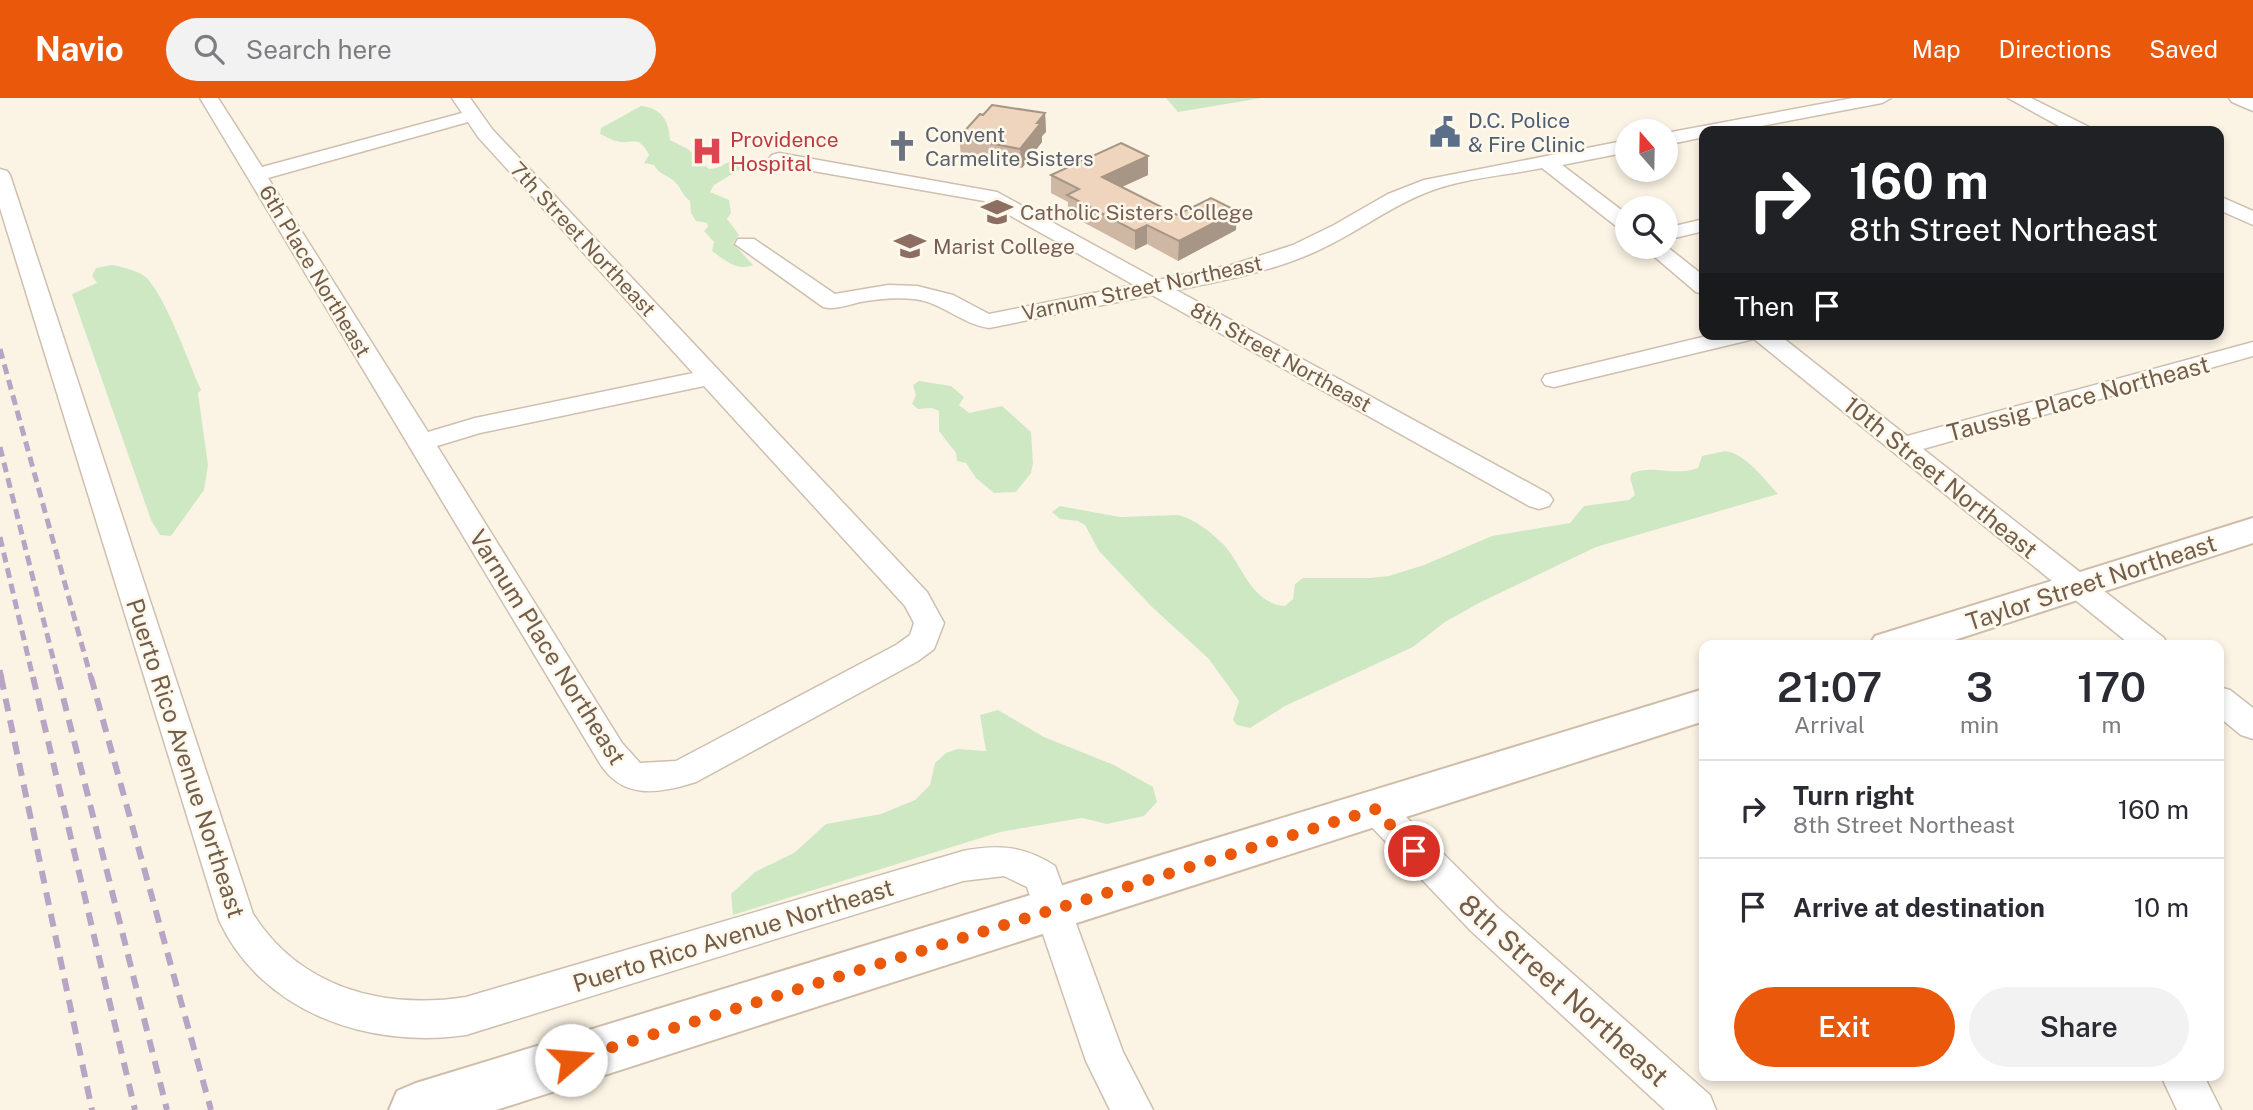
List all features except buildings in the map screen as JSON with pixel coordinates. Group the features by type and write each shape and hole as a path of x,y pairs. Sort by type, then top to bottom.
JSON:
{"main road":[{"name":"Taylor Street Northeast","path":"1908,640 2253,530"},
{"path":"416,1110 701,1018 1054,911 1699,707"}],"street":[{"name":"6th Place Northeast","path":"209,98 420,443"},
{"path":"1732,126 1882,98"},
{"path":"2017,98 2072,126"},
{"path":"2238,98 2253,105"},
{"path":"256,175 466,107"},
{"name":"7th Street Northeast","path":"466,107 710,377"},
{"path":"1678,137 1699,132"},
{"name":"Varnum Street Northeast","path":"746,244 831,302 873,292 912,291 942,299 982,320 1227,274 1295,252 1342,230 1395,198 1431,184 1615,148"},
{"name":"8th Street Northeast","path":"779,159 979,192 1539,500"},
{"path":"1545,161 1615,216"},
{"name":"Puerto Rico Avenue Northeast","path":"0,175 237,919 247,940 286,977 340,1006 373,1015 424,1021 466,1016 963,866 995,859 1023,863 1042,877 1054,911"},
{"path":"2224,204 2251,216"},
{"path":"2224,221 2251,216"},
{"path":"1678,230 1699,226"},
{"path":"1669,259 1699,283"},
{"path":"1554,380 1721,340"},
{"name":"10th Street Northeast","path":"1770,340 2146,640"},
{"name":"Taussig Place Northeast","path":"1902,446 2253,349"},
{"path":"420,443 475,426 710,377"},
{"name":"Varnum Place Northeast","path":"420,443 625,771 645,778 670,777 907,653 923,641 929,623 917,600 710,377"},
{"path":"2224,703 2253,726"},
{"name":"8th Street Northeast","path":"1376,809 1404,841 1484,919 1695,1110"},
{"path":"1054,911 1106,1061 1132,1110"},
{"path":"2184,1081 2200,1110"}],"green space":[{"path":"1166,98 1262,98 1178,112"},
{"path":"641,106 659,113 666,121 670,140 688,149 709,169 731,161 746,161 744,167 714,185 710,192 729,200 731,213 727,219 739,235 733,243 753,265 736,266 712,251 714,242 704,231 708,227 707,223 696,221 691,213 690,201 673,180 654,165 644,163 649,155 641,144 616,141 600,134 601,128"},
{"path":"112,265 126,268 148,279 170,317 201,390 198,393 208,465 204,490 171,536 160,535 151,520 72,294 97,283 92,276 96,268"},
{"path":"919,381 951,386 964,397 959,405 969,413 1002,406 1031,432 1031,473 1016,492 994,493 976,478 966,463 957,461 956,453 939,431 939,411 932,408 918,409 912,404 916,395 913,385"},
{"path":"1725,451 1747,462 1778,494 1596,547 1479,603 1445,622 1413,647 1285,706 1250,728 1237,725 1233,720 1239,701 1209,659 1153,608 1099,551 1085,525 1078,521 1060,519 1052,512 1060,506 1120,517 1184,517 1214,535 1224,545 1256,591 1273,603 1285,606 1293,599 1295,584 1303,578 1389,576 1424,565 1492,536 1570,523 1584,506 1629,500 1635,495 1630,478 1632,473 1648,470 1690,470 1698,468 1702,456"},
{"path":"998,710 1044,737 1114,765 1153,787 1157,802 1144,816 1107,824 1082,818 1000,832 733,915 731,894 755,872 794,853 826,824 881,814 915,800 930,785 935,763 946,753 958,749 986,751 980,715"}],"railway":[{"path":"0,349 91,678"},
{"path":"0,447 58,678"},
{"path":"0,537 33,678"},
{"path":"0,670 2,678"},
{"path":"1,677 92,1110"},
{"path":"33,677 135,1110"},
{"path":"58,677 167,1110"},
{"path":"91,677 211,1110"}],"place":[{"name":"D.C. Police & Fire Clinic","path":"1445,132"},
{"name":"Convent Carmelite Sisters","path":"902,146"},
{"name":"Providence Hospital","path":"707,151"},
{"name":"Catholic Sisters College","path":"997,212"},
{"name":"Marist College","path":"910,246"}],"route":[{"path":"571,1060 1376,809 1414,851"}]}
